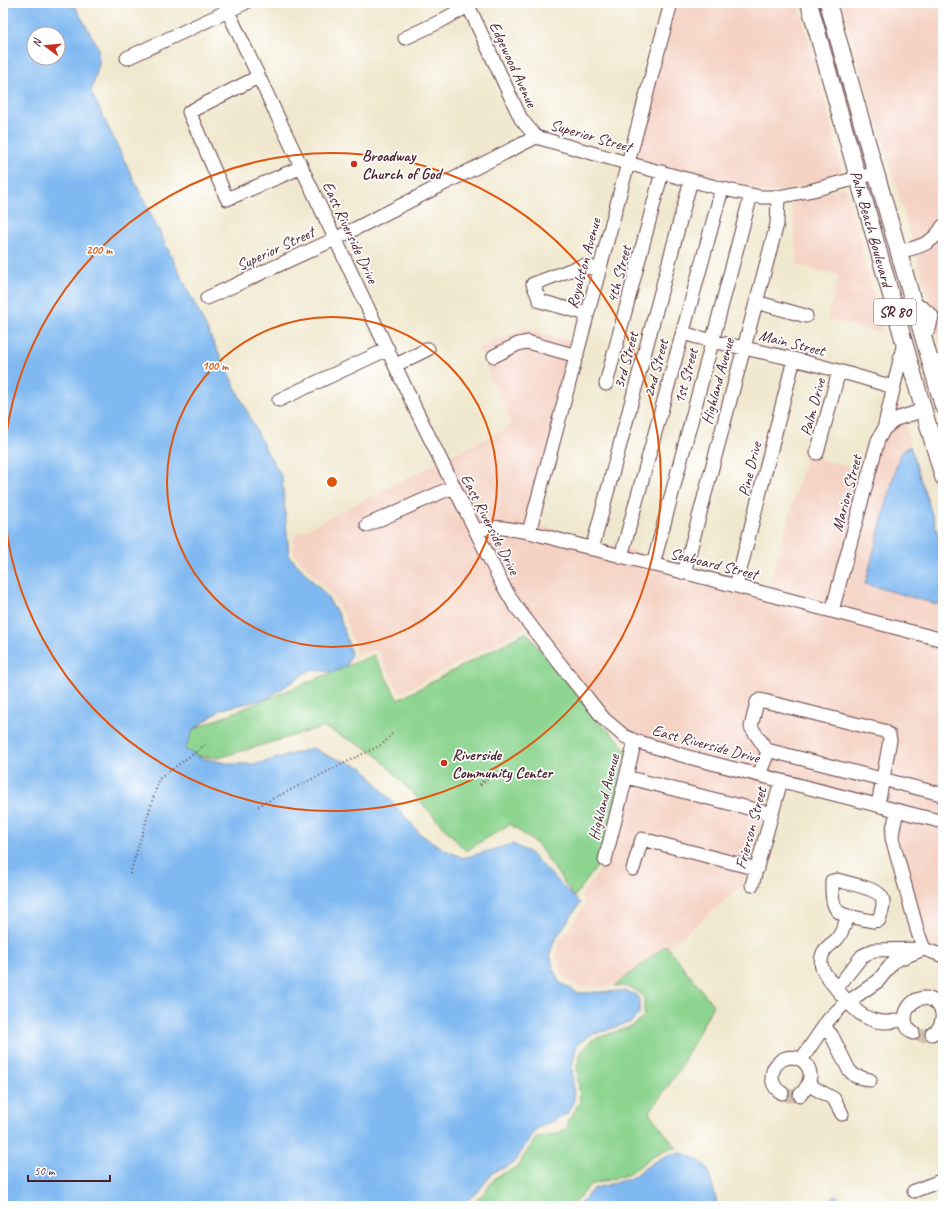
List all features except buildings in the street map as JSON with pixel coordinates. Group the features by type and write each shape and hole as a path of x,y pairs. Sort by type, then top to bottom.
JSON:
{"main road":[{"name":"Palm Beach Boulevard","path":"809,3 857,178 943,477"},
{"name":"Palm Beach Boulevard","path":"828,3 922,334 937,362 943,406"}],"street":[{"path":"127,58 226,7 244,3"},
{"name":"Royalston Avenue","path":"530,532 671,3"},
{"path":"405,38 439,22 468,4"},
{"name":"Edgewood Avenue","path":"468,4 521,120 536,137"},
{"name":"East Riverside Drive","path":"226,7 453,487 501,582 514,604 534,632 604,719 624,736 635,741 688,757 897,811 943,818"},
{"path":"258,77 189,112 227,199 302,167"},
{"name":"Superior Street","path":"207,298 336,239 536,137 627,164 722,189 751,195 778,198 876,173"},
{"name":"4th Street","path":"606,384 662,172"},
{"name":"3rd Street","path":"592,549 691,180"},
{"name":"2nd Street","path":"621,557 722,189"},
{"name":"1st Street","path":"653,565 751,195"},
{"name":"Highland Avenue","path":"684,573 777,224 778,198"},
{"path":"898,252 927,244 938,234 943,226"},
{"path":"587,314 540,301 533,284 581,266 599,269"},
{"path":"756,302 806,316"},
{"path":"913,303 938,317 929,329 922,334"},
{"name":"Main Street","path":"683,333 712,342 794,359 893,387"},
{"path":"494,356 518,344 527,342 577,356"},
{"name":"Marion Street","path":"832,611 878,440 884,428 904,342"},
{"path":"279,400 388,349"},
{"path":"396,365 428,349"},
{"name":"Pine Drive","path":"736,586 794,359"},
{"name":"Palm Drive","path":"817,453 839,371"},
{"path":"884,428 896,419 924,410"},
{"path":"367,525 453,487"},
{"name":"Seaboard Street","path":"477,532 488,527 530,532 943,640"},
{"path":"768,752 751,728 757,702 760,700 884,731 889,734 890,740 878,805"},
{"name":"Highland Avenue","path":"605,860 635,741"},
{"path":"768,752 771,751 940,794 943,797"},
{"path":"759,775 768,752"},
{"path":"626,776 772,814"},
{"name":"Frierson Street","path":"752,885 781,781"},
{"path":"897,811 892,838 918,933 924,948"},
{"path":"633,869 642,839 757,869"},
{"path":"848,916 842,932 836,940 828,946 822,956 821,966 824,973 863,1016 876,1021 889,1023 905,1019"},
{"path":"801,1060 824,1026 842,1006 878,981 894,961 924,948"},
{"path":"837,988 862,956 874,950 924,948 943,956"},
{"path":"913,1033 907,1026 905,1013 910,1004 921,998 928,998 937,1004 941,1009 942,1016 938,1029"},
{"path":"824,1026 832,1036 849,1070 855,1076 870,1080"},
{"path":"782,1093 774,1086 772,1080 774,1067 784,1059 791,1057 801,1060 807,1065 810,1072 810,1078 804,1090 834,1099 842,1114"},
{"path":"914,1191 943,1180"}],"path":[{"path":"258,806 383,744 392,734"},
{"path":"130,874 159,779 205,745"},
{"path":"487,772 489,775 478,785 480,786 498,770"}],"shaded area":[{"path":"674,3 798,3 827,109 843,176 782,191 761,191 723,183 633,157"},
{"path":"841,3 943,3 943,237 939,253 943,255 943,351 898,192"},
{"path":"846,187 883,334 827,319 839,276 798,265 791,201"},
{"path":"524,328 580,344 530,523 769,588 806,455 870,473 895,384 910,446 900,453 866,583 936,604 943,604 943,974 916,938 892,807 771,784 743,885 668,948 665,945 615,986 579,988 570,982 560,972 556,955 559,943 584,906 585,901 581,897 607,861 631,750 623,736 527,627 400,693 378,652 374,650 355,657 356,652 344,615 329,591 294,554 293,542 295,535 512,425 478,348"}],"green space":[{"path":"526,632 599,723 618,739 626,752 602,860 574,897 538,845 510,824 466,851 374,752 323,727 218,758 197,756 185,749 194,729 374,655 398,700"},
{"path":"666,945 713,1005 678,1072 649,1113 677,1148 667,1149 651,1157 629,1174 590,1185 571,1206 470,1206 483,1194 496,1177 517,1167 536,1138 549,1136 568,1127 568,1119 572,1116 580,1101 577,1067 581,1052 588,1043 594,1039 633,1026 644,1016 644,997 638,991 631,988 615,986"}],"water":[{"path":"3,3 73,3 98,47 99,64 91,92 267,452 282,477 289,556 325,594 340,617 351,653 347,665 343,668 333,672 310,670 266,699 222,709 194,729 185,749 201,758 231,764 257,764 313,748 328,756 362,767 420,834 443,849 463,858 513,844 530,853 580,903 554,941 550,954 554,971 559,982 578,993 623,991 635,994 639,999 639,1014 631,1022 591,1035 577,1044 572,1066 574,1100 567,1114 536,1129 514,1163 492,1173 478,1192 461,1206 3,1206"},
{"path":"910,446 943,549 943,604 936,604 865,584 900,453"},
{"path":"682,1153 695,1158 707,1167 718,1206 578,1206 593,1189 631,1178 654,1162 670,1154"},
{"path":"836,1195 848,1206 824,1206"}],"tunnel":[{"path":"913,1033 923,1036 932,1034"},
{"path":"782,1093 789,1096 800,1095"}],"place":[{"name":"Broadway Church of God","path":"354,164"},
{"name":"Riverside Community Center","path":"444,763"}]}
